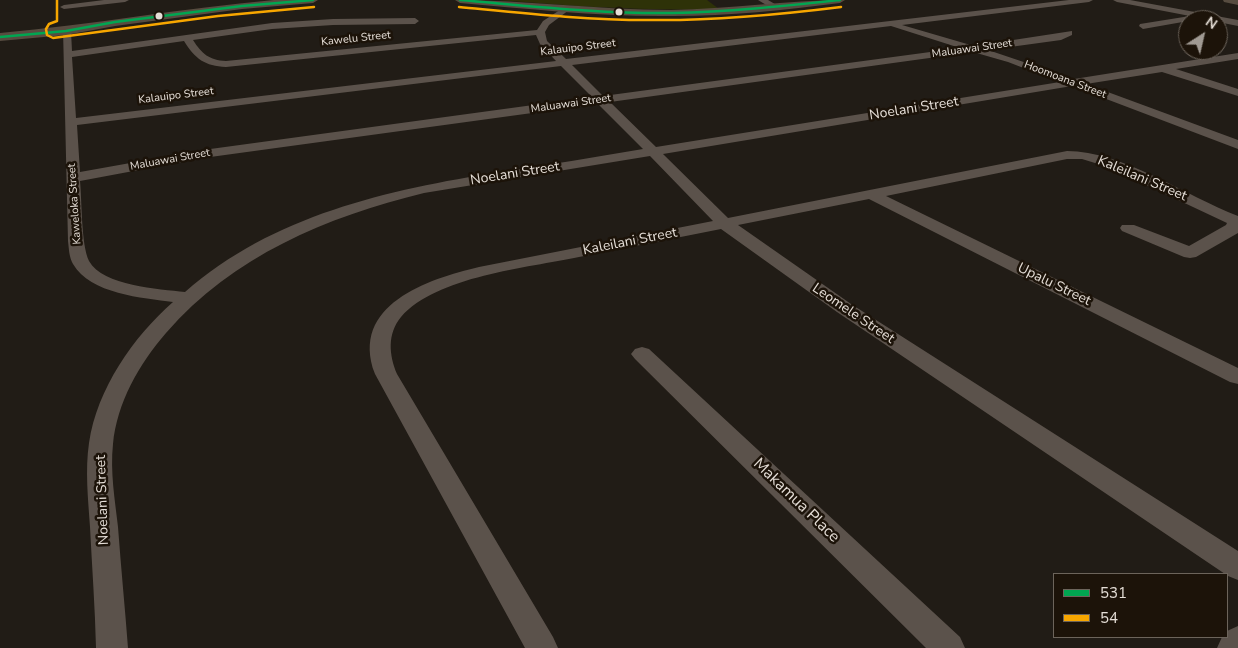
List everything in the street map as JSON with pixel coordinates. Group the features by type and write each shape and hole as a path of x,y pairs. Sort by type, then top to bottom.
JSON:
{"street":[{"path":"64,4 125,0"},
{"path":"6,36 251,5 313,0"},
{"path":"460,0 566,8 674,13 776,7 840,0"},
{"path":"762,0 776,7"},
{"name":"Kalauipo Street","path":"70,122 1089,0"},
{"path":"1117,0 1178,12"},
{"path":"1228,0 1238,2"},
{"name":"Kaweloka Street","path":"64,4 78,254 83,264 91,273 118,286 187,298"},
{"path":"540,32 546,23 566,8"},
{"path":"67,55 307,23 415,21"},
{"path":"1143,26 1178,21"},
{"name":"Hoomoana Street","path":"888,24 976,49 1238,145"},
{"name":"Kawelu Street","path":"187,38 198,56 203,60 213,64 226,64 540,32"},
{"name":"Leomele Street","path":"540,32 543,42 562,62 724,223 844,308 1238,567"},
{"name":"Maluawai Street","path":"73,178 203,154 976,49 1061,37 1069,33"},
{"name":"Noelani Street","path":"112,648 100,476 102,442 110,407 121,382 137,355 160,326 187,298 223,271 263,245 315,220 354,206 424,189 1238,56"},
{"path":"1161,68 1238,93"},
{"name":"Kaleilani Street","path":"542,648 386,374 380,358 380,343 385,327 406,303 433,286 447,280 479,272 1051,157 1083,156 1113,164 1237,221"},
{"name":"Upalu Street","path":"871,194 1238,377"},
{"path":"1128,228 1190,253 1234,228 1237,221"},
{"name":"Makamua Place","path":"642,354 949,648"},
{"path":"1233,648 1238,642"}],"green space":[{"path":"498,0 707,0 719,9 608,8"}],"transit line":[{"name":"54","path":"57,0 57,21 49,24 46,29 47,35 53,38 218,16 314,7"},
{"name":"531","path":"0,37 66,31 115,22 242,6 313,0"},
{"name":"531","path":"460,0 593,11 646,13 736,10 840,0"},
{"name":"54","path":"459,7 621,20 737,18 841,7"}]}
